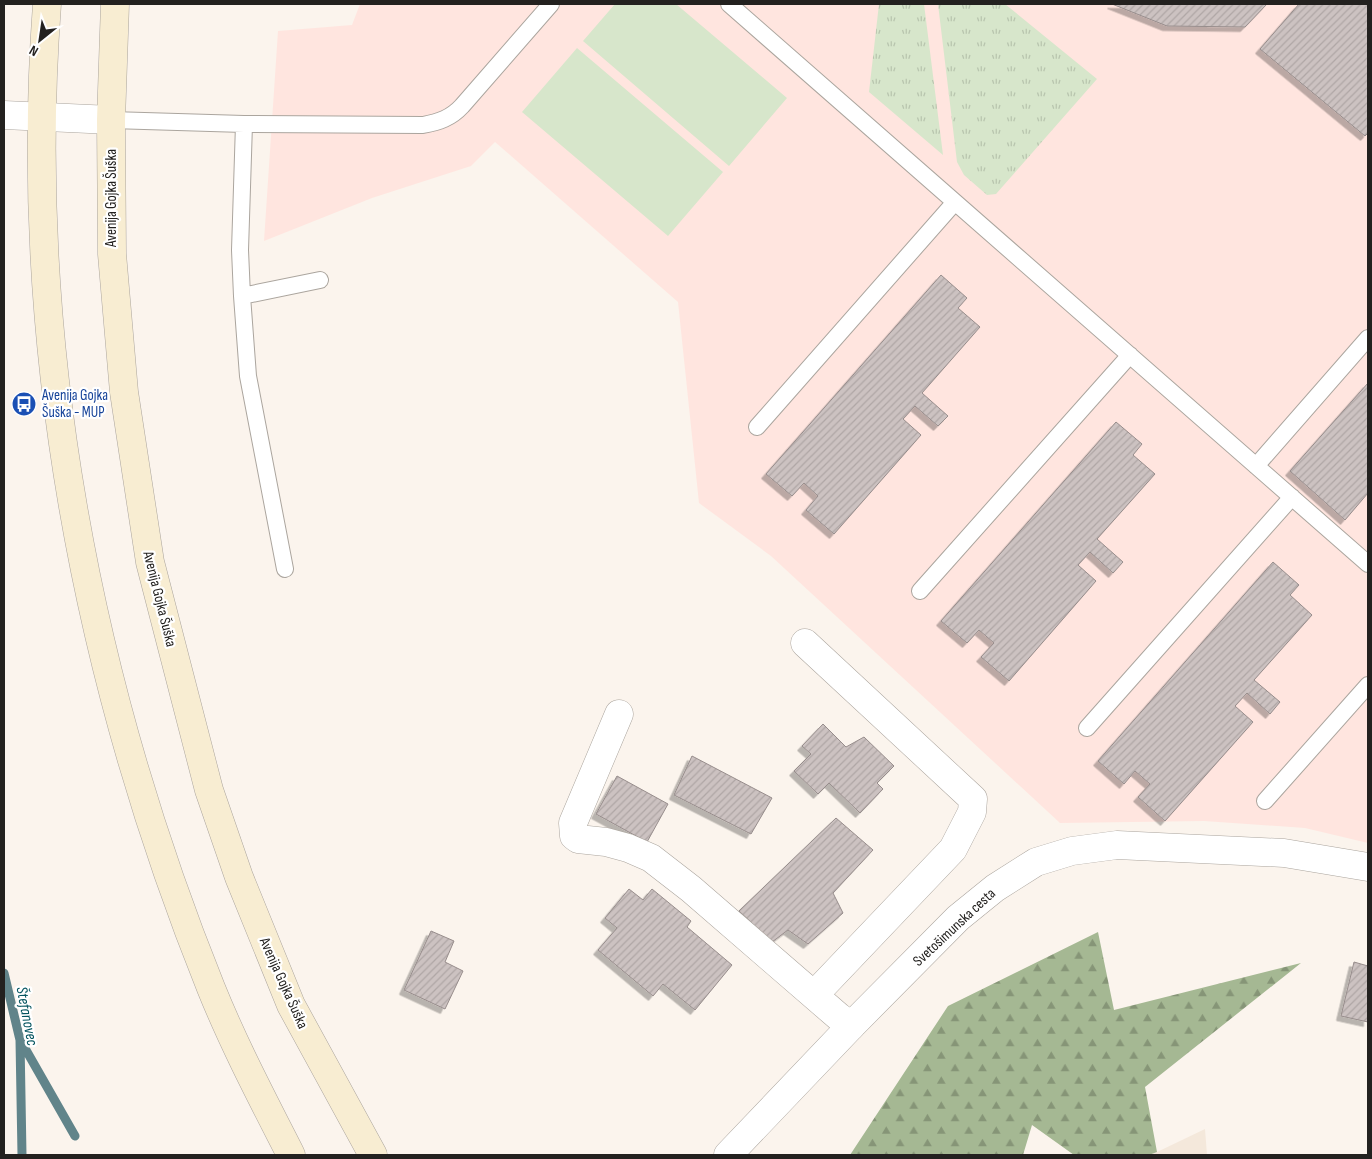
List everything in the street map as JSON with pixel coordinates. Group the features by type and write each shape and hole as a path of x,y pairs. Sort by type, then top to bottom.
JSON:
{"main road":[{"path":"47,4 42,117 46,276 55,373 82,559 107,675 162,858 212,990 260,1095 291,1155"},
{"name":"Avenija Gojka Šuška","path":"115,4 111,120 112,254 122,372 139,498 150,562 209,790 239,877 291,1005 373,1155"}],"street":[{"path":"4,115 111,120"},
{"path":"804,644 973,799 972,812 953,849 814,994"},
{"path":"619,714 573,824 574,836 578,839 606,842 628,848 651,858 691,888 851,1026"},
{"name":"Svetošimunska cesta","path":"728,1155 851,1026 958,918 995,888 1036,862 1072,851 1117,845 1284,853 1368,867"}],"lane":[{"path":"111,120 244,124 423,125 445,119 462,106 551,4"},
{"path":"729,4 1368,564"},
{"path":"244,124 240,250 248,376 285,569"},
{"path":"758,427 955,202"},
{"path":"242,296 320,280"},
{"path":"1256,466 1368,338"},
{"path":"920,591 1130,355"},
{"path":"1087,728 1292,497"},
{"path":"1265,801 1368,685"}],"shaded area":[{"path":"360,4 1368,4 1368,843 1305,828 1204,821 1060,823 771,556 699,503 678,302 495,142 471,166 372,198 264,241 278,31 352,25"},
{"path":"1205,1129 1207,1155 1149,1155 1157,1152"}],"green space":[{"path":"615,4 676,4 787,98 729,166 583,41"},
{"path":"879,4 924,4 943,155 869,92"},
{"path":"938,4 1005,4 1097,79 996,194 987,195 964,175 957,162"},
{"path":"577,48 723,172 668,236 522,112"},
{"path":"1098,932 1114,1010 1301,963 1145,1087 1157,1152 1149,1155 1074,1155 1032,1125 1023,1155 850,1155 948,1006"}],"building":[{"path":"1112,4 1267,4 1245,27 1167,26"},
{"path":"1299,4 1368,4 1368,133 1365,136 1260,49"},
{"path":"941,275 967,298 958,308 980,327 922,393 948,416 938,426 915,406 903,419 921,435 834,534 806,510 818,496 804,483 792,496 766,474"},
{"path":"1368,383 1368,493 1345,520 1290,471"},
{"path":"1116,422 1142,444 1133,455 1155,474 1097,539 1123,562 1113,573 1090,552 1078,565 1096,581 1009,681 981,657 994,643 979,630 967,643 941,621"},
{"path":"1273,562 1299,585 1290,595 1312,615 1254,680 1280,702 1270,714 1247,693 1235,706 1253,722 1165,821 1138,797 1150,784 1135,771 1124,784 1098,761"},
{"path":"823,724 846,747 864,737 894,766 877,783 883,789 860,813 829,783 818,794 794,771 811,754 802,746"},
{"path":"692,756 772,798 751,834 674,795"},
{"path":"617,776 668,804 647,842 596,814"},
{"path":"836,818 873,850 833,893 843,913 808,944 788,930 772,942 739,911"},
{"path":"629,889 643,900 652,889 691,921 687,927 732,965 695,1010 663,984 653,996 598,950 617,928 605,918"},
{"path":"431,931 454,941 445,962 463,971 445,1009 404,990"},
{"path":"1354,962 1368,966 1368,1022 1341,1016"}],"waterway":[{"name":"Štefanovec","path":"4,973 20,1040 22,1155"},
{"path":"22,1043 75,1136"}],"place":[{"name":"Avenija Gojka Šuška - MUP","path":"24,404"}]}
